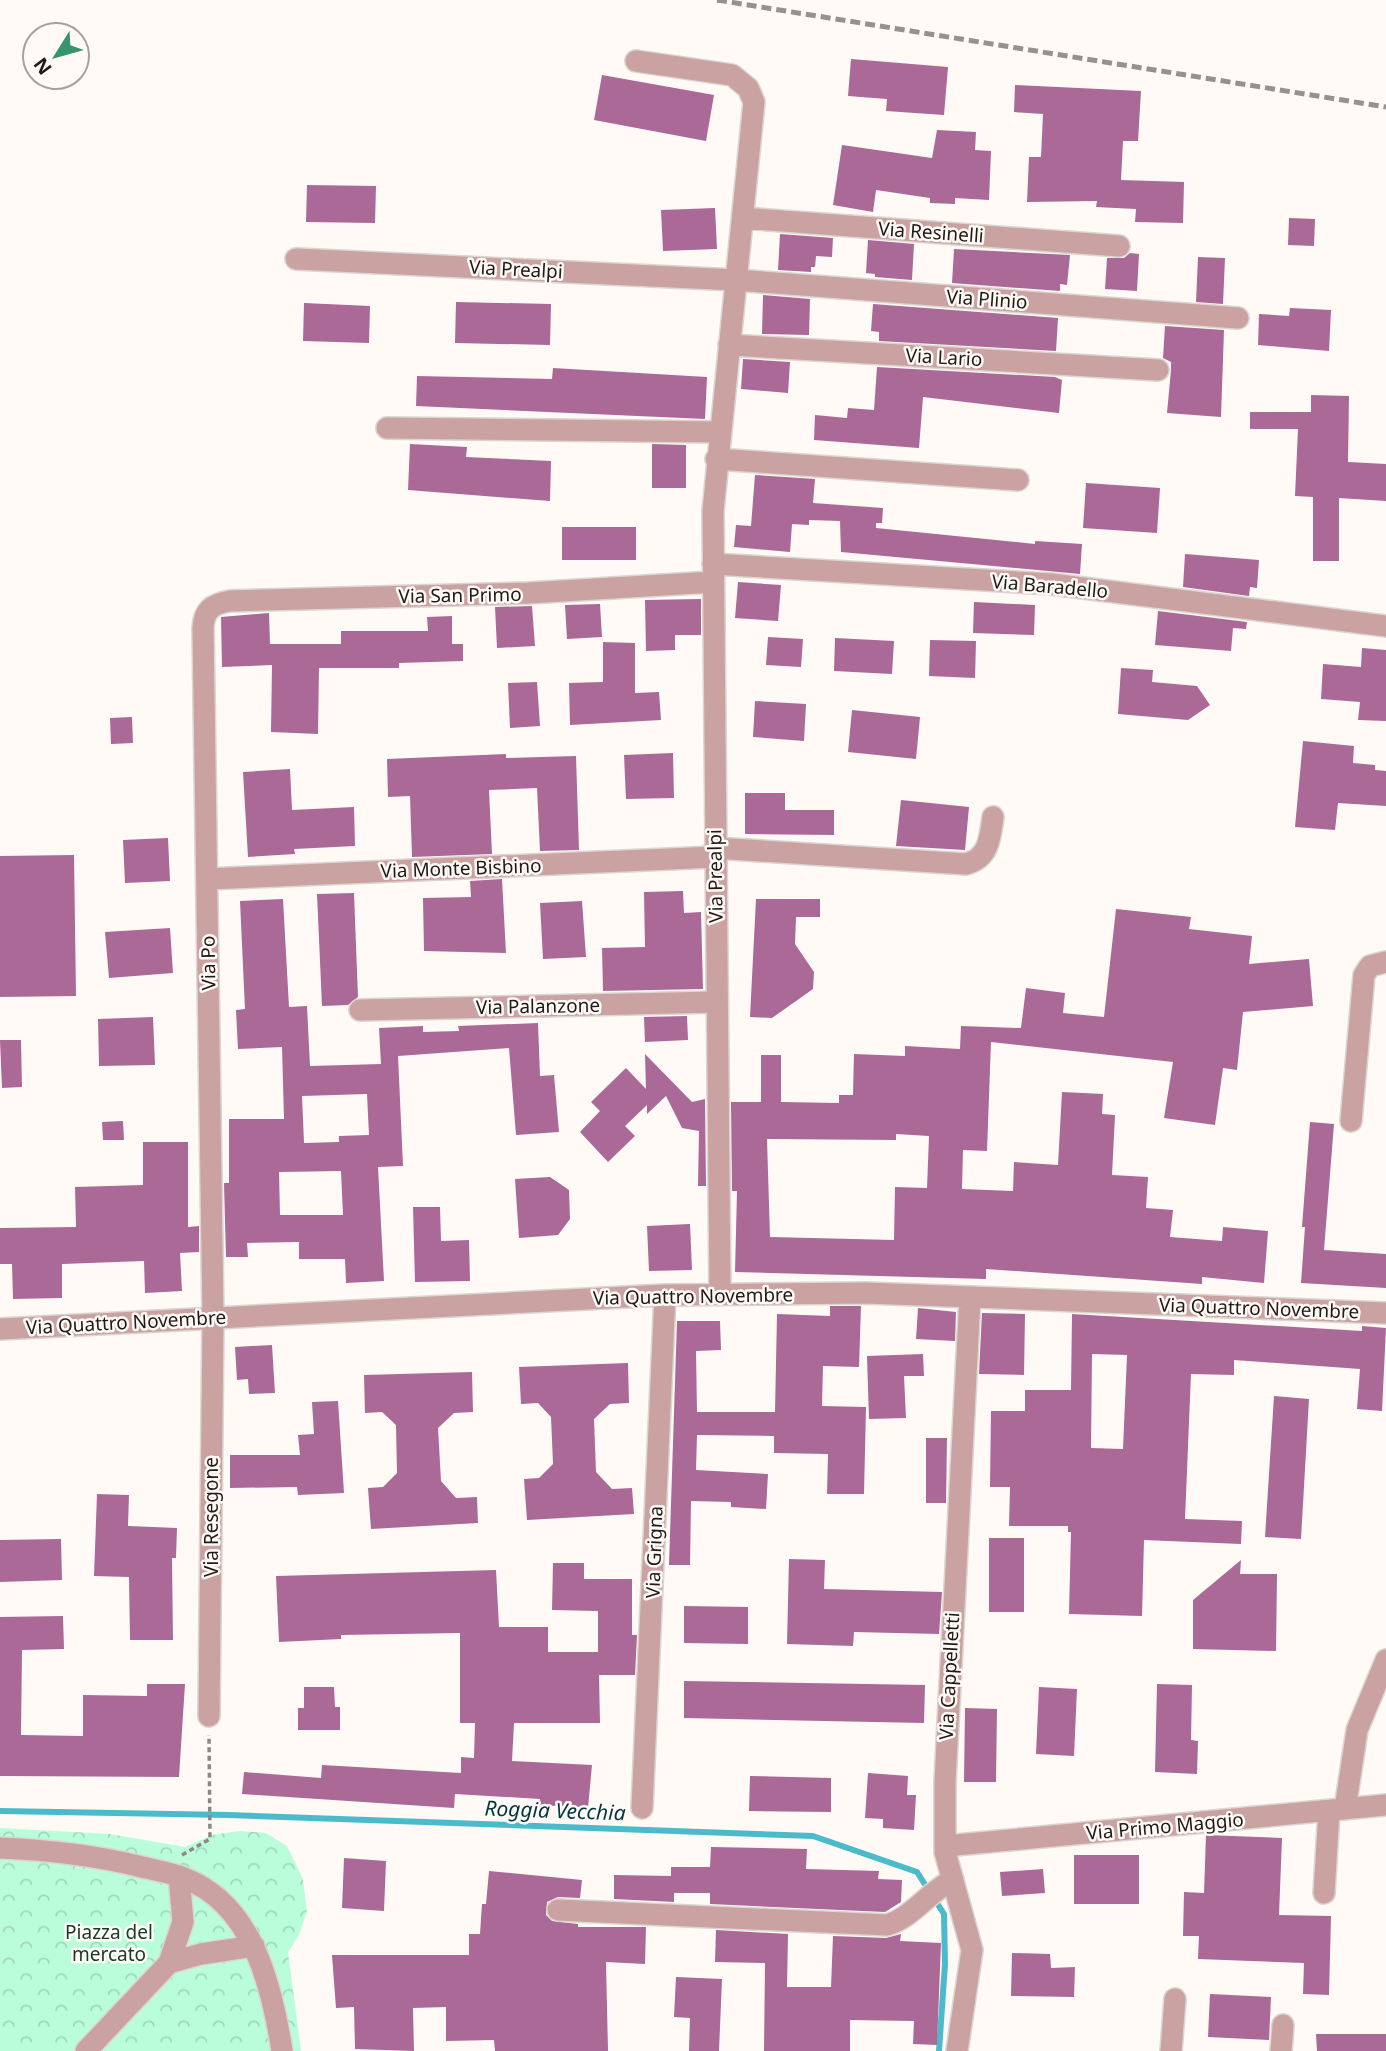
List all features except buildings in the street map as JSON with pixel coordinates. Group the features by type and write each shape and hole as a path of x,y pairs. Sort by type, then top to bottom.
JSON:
{"street":[{"name":"Via Prealpi","path":"636,61 728,74 741,79 748,88 755,113 716,459 713,573 720,1294"},
{"name":"Via Resinelli","path":"743,218 1119,246"},
{"name":"Via Prealpi","path":"296,259 736,280"},
{"name":"Via Plinio","path":"736,280 1238,318"},
{"name":"Via Lario","path":"729,345 1158,370"},
{"path":"387,428 719,432"},
{"path":"716,459 1018,480"},
{"name":"Via San Primo","path":"209,609 230,601 528,593 713,573"},
{"name":"Via Baradello","path":"713,573 1051,584 1386,626"},
{"name":"Via Po","path":"209,609 203,628 213,1318"},
{"name":"Via Monte Bisbino","path":"207,879 715,853 966,864 984,854 993,817"},
{"path":"1351,1121 1364,975 1370,965 1386,962"},
{"name":"Via Palanzone","path":"360,1010 716,1002"},
{"name":"Via Quattro Novembre","path":"0,1329 720,1294 866,1293 1386,1313"},
{"name":"Via Grigna","path":"642,1808 665,1295"},
{"name":"Via Cappelletti","path":"957,2051 972,1950 939,1888 945,1846 947,1699 971,1297"},
{"name":"Via Resegone","path":"209,1716 213,1318"},
{"path":"1324,1892 1337,1810 1357,1730 1386,1660"},
{"name":"Via Primo Maggio","path":"945,1846 1386,1805"},
{"path":"0,1848 102,1859 179,1876 215,1897 240,1925 254,1946 269,1988 282,2051"},
{"path":"86,2051 169,1963 183,1922 184,1904 179,1876"},
{"path":"558,1910 881,1925 897,1922 939,1888"},
{"path":"169,1963 201,1954 254,1946"},
{"path":"1171,2051 1175,1999"},
{"path":"1281,2051 1283,2025"}],"path":[{"path":"209,1716 210,1839"}],"green space":[{"name":"Piazza del mercato","path":"0,1828 110,1834 185,1847 212,1835 239,1831 266,1833 287,1846 303,1879 307,1911 299,1935 288,1952 301,2051 0,2051"}],"waterway":[{"name":"Roggia Vecchia","path":"0,1811 229,1815 813,1836 917,1872 944,1914 945,1964 939,2051"}],"railway":[{"path":"717,0 1386,107"}]}
